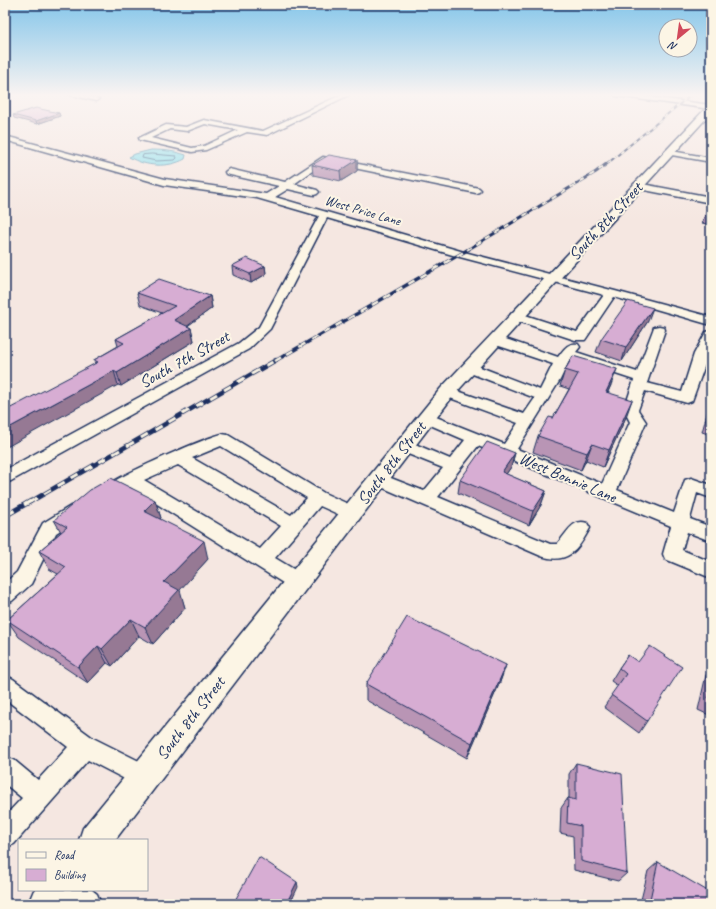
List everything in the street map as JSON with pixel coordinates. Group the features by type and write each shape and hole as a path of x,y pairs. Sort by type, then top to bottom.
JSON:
{"main road":[{"name":"South 8th Street","path":"96,839 447,392 684,136"},
{"path":"45,904 55,891"}],"street":[{"path":"147,136 143,138 192,150 206,148 231,136"},
{"name":"West Price Lane","path":"5,138 164,182 265,198 711,321"},
{"path":"669,152 711,160"},
{"path":"265,198 276,193 332,154"},
{"path":"324,159 476,190"},
{"path":"229,172 314,192"},
{"path":"637,186 711,200"},
{"name":"South 7th Street","path":"5,477 244,346 264,328 324,215"},
{"path":"507,452 553,380 565,358 611,293"},
{"path":"516,316 580,337"},
{"path":"607,493 638,422 632,410 660,330"},
{"path":"495,340 565,358 641,381 686,398 701,354 711,335"},
{"path":"470,368 543,396"},
{"path":"447,392 527,421"},
{"name":"West Bonnie Lane","path":"426,418 607,493 711,534"},
{"path":"427,500 475,438"},
{"path":"5,595 24,578 49,528 130,479 222,439 318,497 351,513"},
{"path":"404,446 453,466"},
{"path":"179,458 293,525"},
{"path":"130,479 298,582"},
{"path":"378,479 548,551 561,552 572,541 581,528"},
{"path":"711,492 691,484 672,554 711,570"},
{"path":"262,560 318,497"},
{"path":"5,686 85,746 144,777"},
{"path":"5,835 85,746"},
{"path":"5,769 39,796"},
{"path":"73,891 87,904"}],"water":[{"path":"151,150 169,151 186,155 185,159 164,165 143,163 129,157"}],"building":[{"path":"329,155 357,160 340,171 312,165"},
{"path":"711,201 711,209 708,208"},
{"path":"247,258 265,266 250,274 232,266"},
{"path":"159,279 210,296 174,320 191,328 117,373 114,371 5,430 5,411 98,362 94,360 124,343 116,339 175,306 137,293"},
{"path":"628,301 653,308 626,347 601,339"},
{"path":"573,356 617,369 606,392 632,400 609,450 592,444 587,453 538,436 549,417 553,418 578,374 565,370"},
{"path":"487,442 515,453 502,472 546,491 533,511 460,480"},
{"path":"111,478 155,500 144,511 204,541 164,582 179,590 145,627 131,619 102,649 98,646 78,667 7,620 66,567 39,551 67,527 54,520 90,490"},
{"path":"407,617 506,665 472,743 366,684"},
{"path":"650,646 682,667 647,721 611,695 626,674 619,668 628,655 638,662"},
{"path":"711,686 711,699 708,698"},
{"path":"576,763 622,774 627,873 581,861 581,826 567,823 568,798 576,800"},
{"path":"259,857 297,882 286,904 233,904"},
{"path":"658,862 711,893 711,904 649,904"}],"railway":[{"path":"608,163 640,136"},
{"path":"467,250 596,172 609,162"},
{"path":"275,361 469,249"},
{"path":"30,502 276,360"},
{"path":"5,516 31,501"}]}
